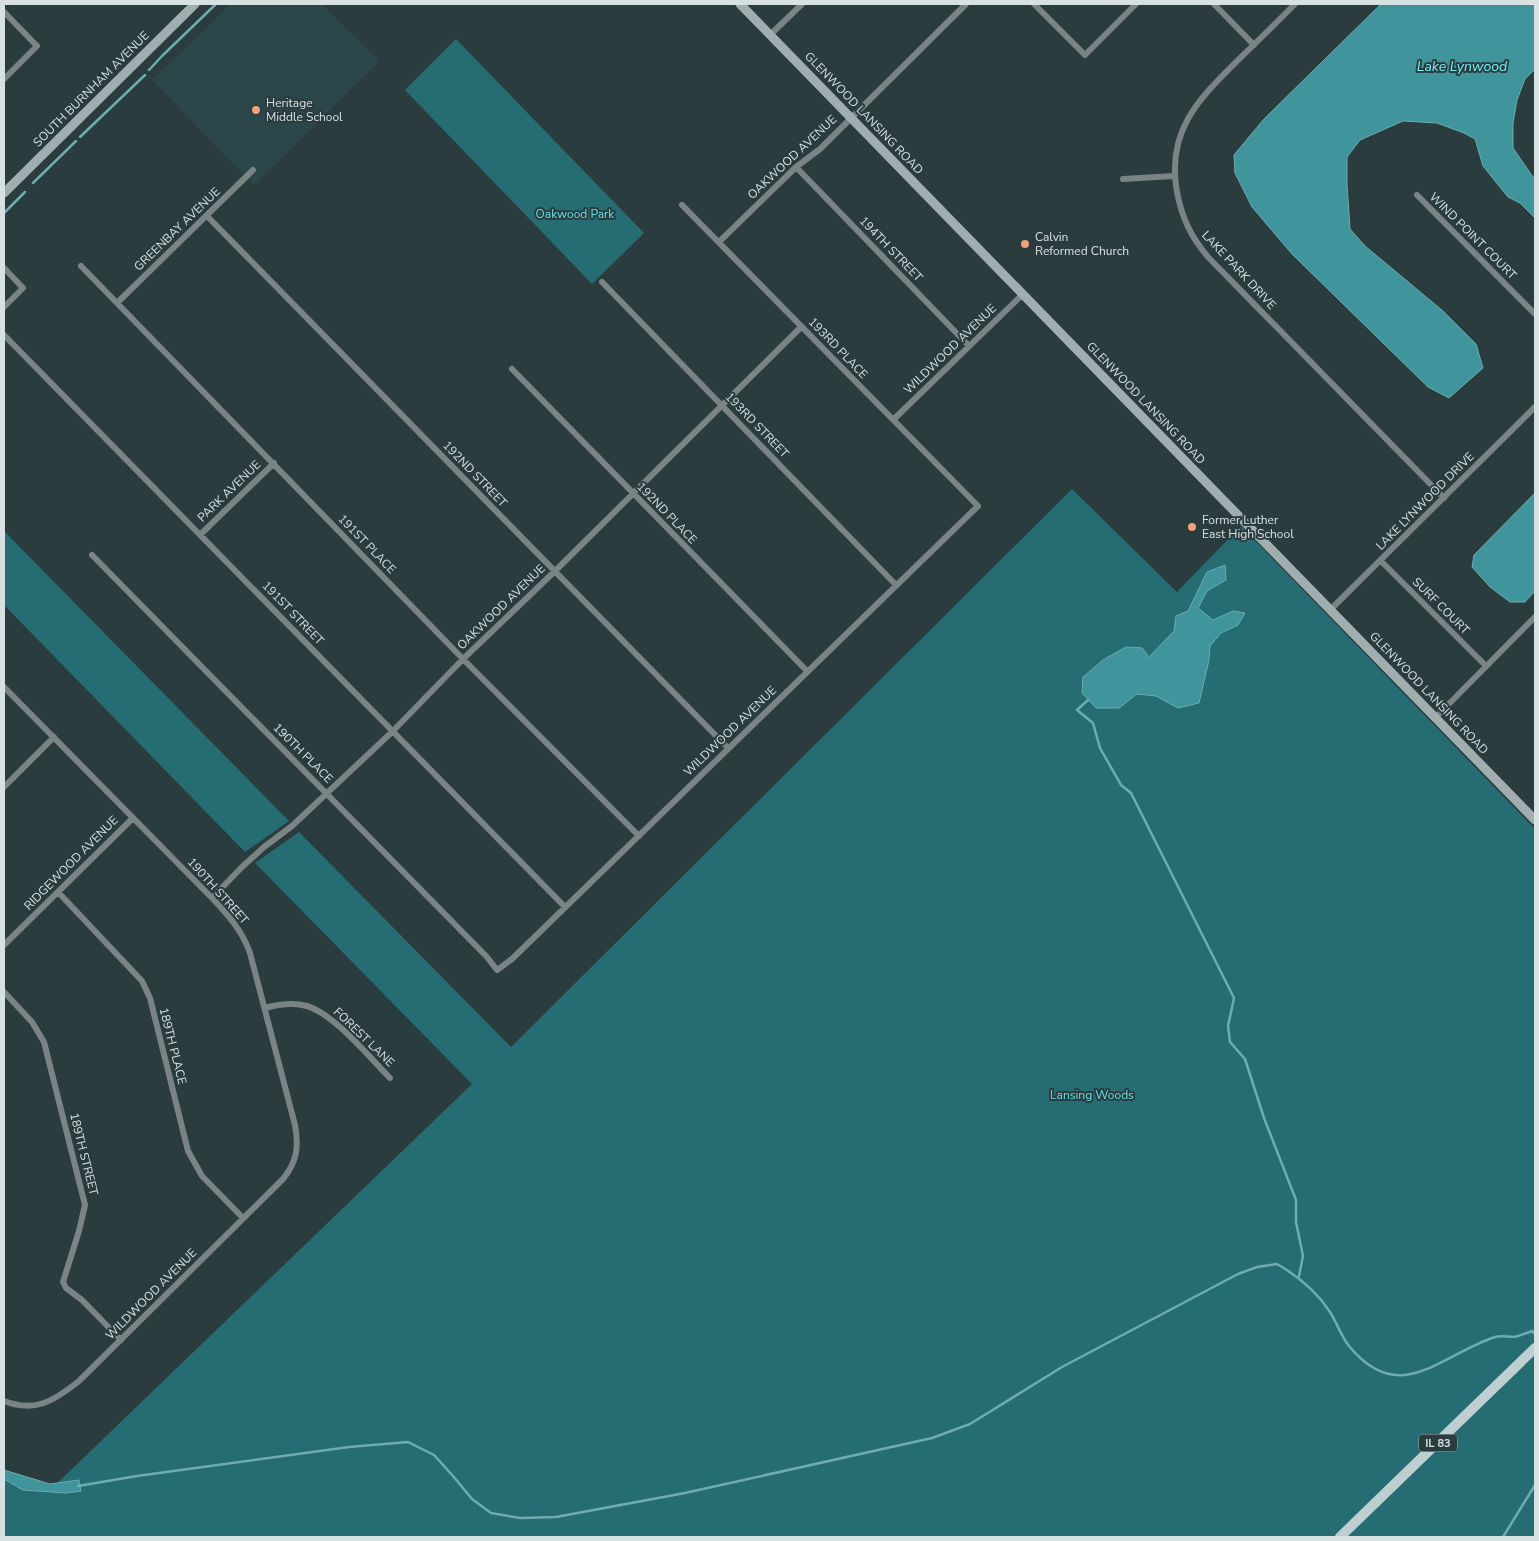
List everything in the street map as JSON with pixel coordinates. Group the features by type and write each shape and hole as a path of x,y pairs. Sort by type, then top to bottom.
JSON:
{"main road":[{"name":"SOUTH BURNHAM AVENUE","path":"4,192 195,4"},
{"name":"GLENWOOD LANSING ROAD","path":"740,4 1535,820"},
{"name":"IL 83","path":"1340,1537 1535,1348"}],"street":[{"path":"770,35 802,4"},
{"name":"OAKWOOD AVENUE","path":"719,242 796,167 820,148 966,4"},
{"path":"1034,4 1084,55 1136,4"},
{"path":"1214,4 1254,45"},
{"name":"LAKE PARK DRIVE","path":"1295,4 1207,92 1190,114 1178,148 1174,176 1181,212 1201,249 1444,498"},
{"path":"4,12 37,46 4,79"},
{"name":"194TH STREET","path":"796,167 969,346"},
{"name":"GREENBAY AVENUE","path":"117,303 253,170"},
{"path":"1123,179 1174,176"},
{"name":"WIND POINT COURT","path":"1417,195 1535,314"},
{"name":"193RD PLACE","path":"682,205 978,506"},
{"name":"192ND STREET","path":"207,216 728,748"},
{"name":"191ST PLACE","path":"81,266 463,659 639,836"},
{"path":"4,268 22,288 4,307"},
{"name":"193RD STREET","path":"602,282 896,585"},
{"name":"WILDWOOD AVENUE","path":"893,420 1022,294"},
{"name":"OAKWOOD AVENUE","path":"212,898 242,867 264,847 292,826 393,731 463,659 554,572 801,327"},
{"name":"191ST STREET","path":"4,335 565,907"},
{"name":"192ND PLACE","path":"512,369 807,671"},
{"name":"LAKE LYNWOOD DRIVE","path":"1330,610 1535,407"},
{"name":"PARK AVENUE","path":"201,534 274,463"},
{"name":"WILDWOOD AVENUE","path":"497,970 512,959 978,506"},
{"name":"190TH PLACE","path":"92,555 487,957 497,970"},
{"name":"SURF COURT","path":"1381,561 1486,666"},
{"path":"1436,718 1535,617"},
{"name":"190TH STREET","path":"4,687 212,898 235,923 246,941 297,1136 296,1155 288,1172"},
{"path":"4,787 54,737"},
{"name":"RIDGEWOOD AVENUE","path":"4,945 133,818"},
{"name":"189TH PLACE","path":"58,892 142,981 150,998 188,1151 202,1176 243,1218"},
{"name":"189TH STREET","path":"4,992 32,1022 44,1042 85,1205 63,1282 66,1288 82,1300 121,1340"},
{"name":"FOREST LANE","path":"265,1008 293,1003 318,1010 341,1029 390,1078"},
{"name":"WILDWOOD AVENUE","path":"4,1401 17,1406 38,1406 61,1396 121,1340 288,1172"}],"shaded area":[{"name":"Heritage Middle School","path":"231,4 321,4 380,61 254,185 152,80"}],"green space":[{"name":"Oakwood Park","path":"456,39 644,233 592,284 405,90"},
{"name":"Lansing Woods","path":"1072,489 1177,592 1241,526 1535,829 1535,1537 4,1537 4,1479 23,1490 48,1492 472,1084 255,863 299,832 511,1047"},
{"path":"4,531 289,821 245,852 4,605"}],"water":[{"name":"Lake Lynwood","path":"1381,4 1535,4 1535,69 1525,79 1517,100 1513,123 1513,148 1535,180 1535,218 1520,203 1508,197 1483,166 1475,139 1437,123 1403,121 1360,140 1347,157 1350,229 1365,246 1443,311 1476,344 1483,368 1449,398 1428,387 1292,254 1252,207 1235,173 1234,155 1264,119"},
{"path":"1535,493 1535,591 1525,602 1510,602 1490,587 1472,567 1474,555"},
{"path":"1225,565 1226,580 1207,591 1198,608 1213,620 1233,611 1245,613 1238,625 1221,633 1210,646 1209,660 1199,703 1178,708 1156,696 1137,694 1119,708 1096,708 1082,693 1083,677 1103,660 1126,647 1142,648 1149,657 1174,631 1176,616 1188,611 1207,572"},
{"path":"4,1470 50,1484 79,1480 81,1491 66,1493 23,1490 4,1479"}],"waterway":[{"path":"149,70 216,4"},
{"path":"80,137 145,75"},
{"path":"33,183 76,141"},
{"path":"4,213 25,192"},
{"path":"1088,700 1077,710 1093,723 1100,748 1121,785 1131,793 1234,998 1228,1026 1230,1042 1245,1059 1264,1118 1296,1200 1296,1222 1303,1256 1299,1276"},
{"path":"78,1486 349,1447 408,1442 434,1455 472,1499 491,1513 520,1518 556,1517 685,1493 932,1438 970,1424 1062,1367 1238,1274 1257,1267 1277,1264 1300,1279 1313,1291 1330,1312 1349,1346 1368,1364 1386,1373 1403,1375 1420,1372 1495,1337 1514,1337 1532,1331 1535,1334"},
{"path":"1503,1537 1535,1485"}],"place":[{"name":"Heritage Middle School","path":"256,110"},
{"name":"Calvin Reformed Church","path":"1025,244"},
{"name":"Former Luther East High School","path":"1192,527"}]}
